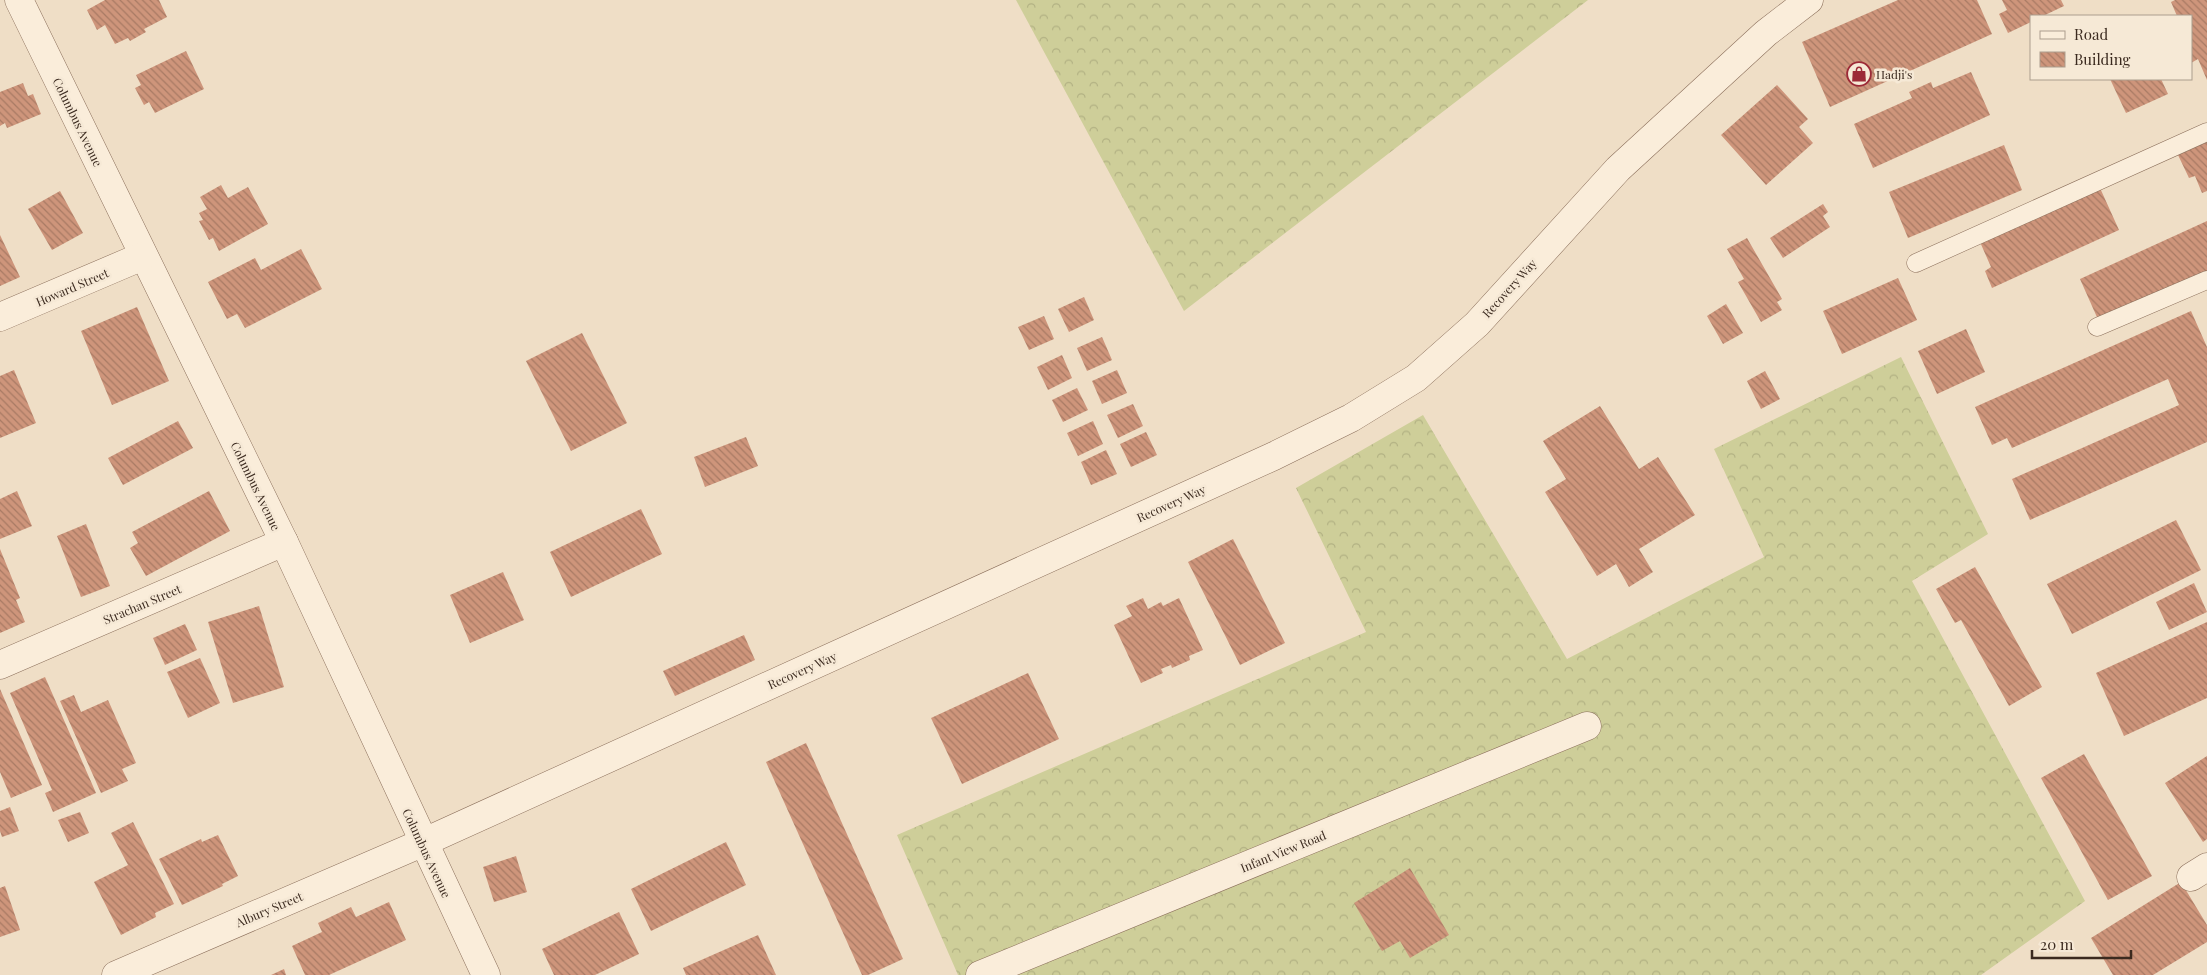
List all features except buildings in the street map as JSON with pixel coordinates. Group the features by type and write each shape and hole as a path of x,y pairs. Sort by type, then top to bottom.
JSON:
{"street":[{"name":"Columbus Avenue","path":"19,0 284,542 422,842 486,975"},
{"name":"Recovery Way","path":"422,842 1274,456 1351,418 1408,383 1477,324 1618,169 1766,33 1809,0"},
{"name":"Howard Street","path":"0,317 143,256"},
{"name":"Strachan Street","path":"0,665 284,542"},
{"name":"Infant View Road","path":"980,975 1587,726"},
{"name":"Albury Street","path":"116,975 422,842"}],"lane":[{"path":"1916,262 2207,132"},
{"path":"2097,327 2207,280"}],"green space":[{"path":"1016,0 1588,0 1184,311"},
{"path":"1901,357 1988,534 1912,581 2085,901 1981,975 958,975 897,835 1366,632 1296,488 1423,415 1567,659 1764,557 1714,449"}],"place":[{"name":"Hadji's","path":"1859,74"}]}
